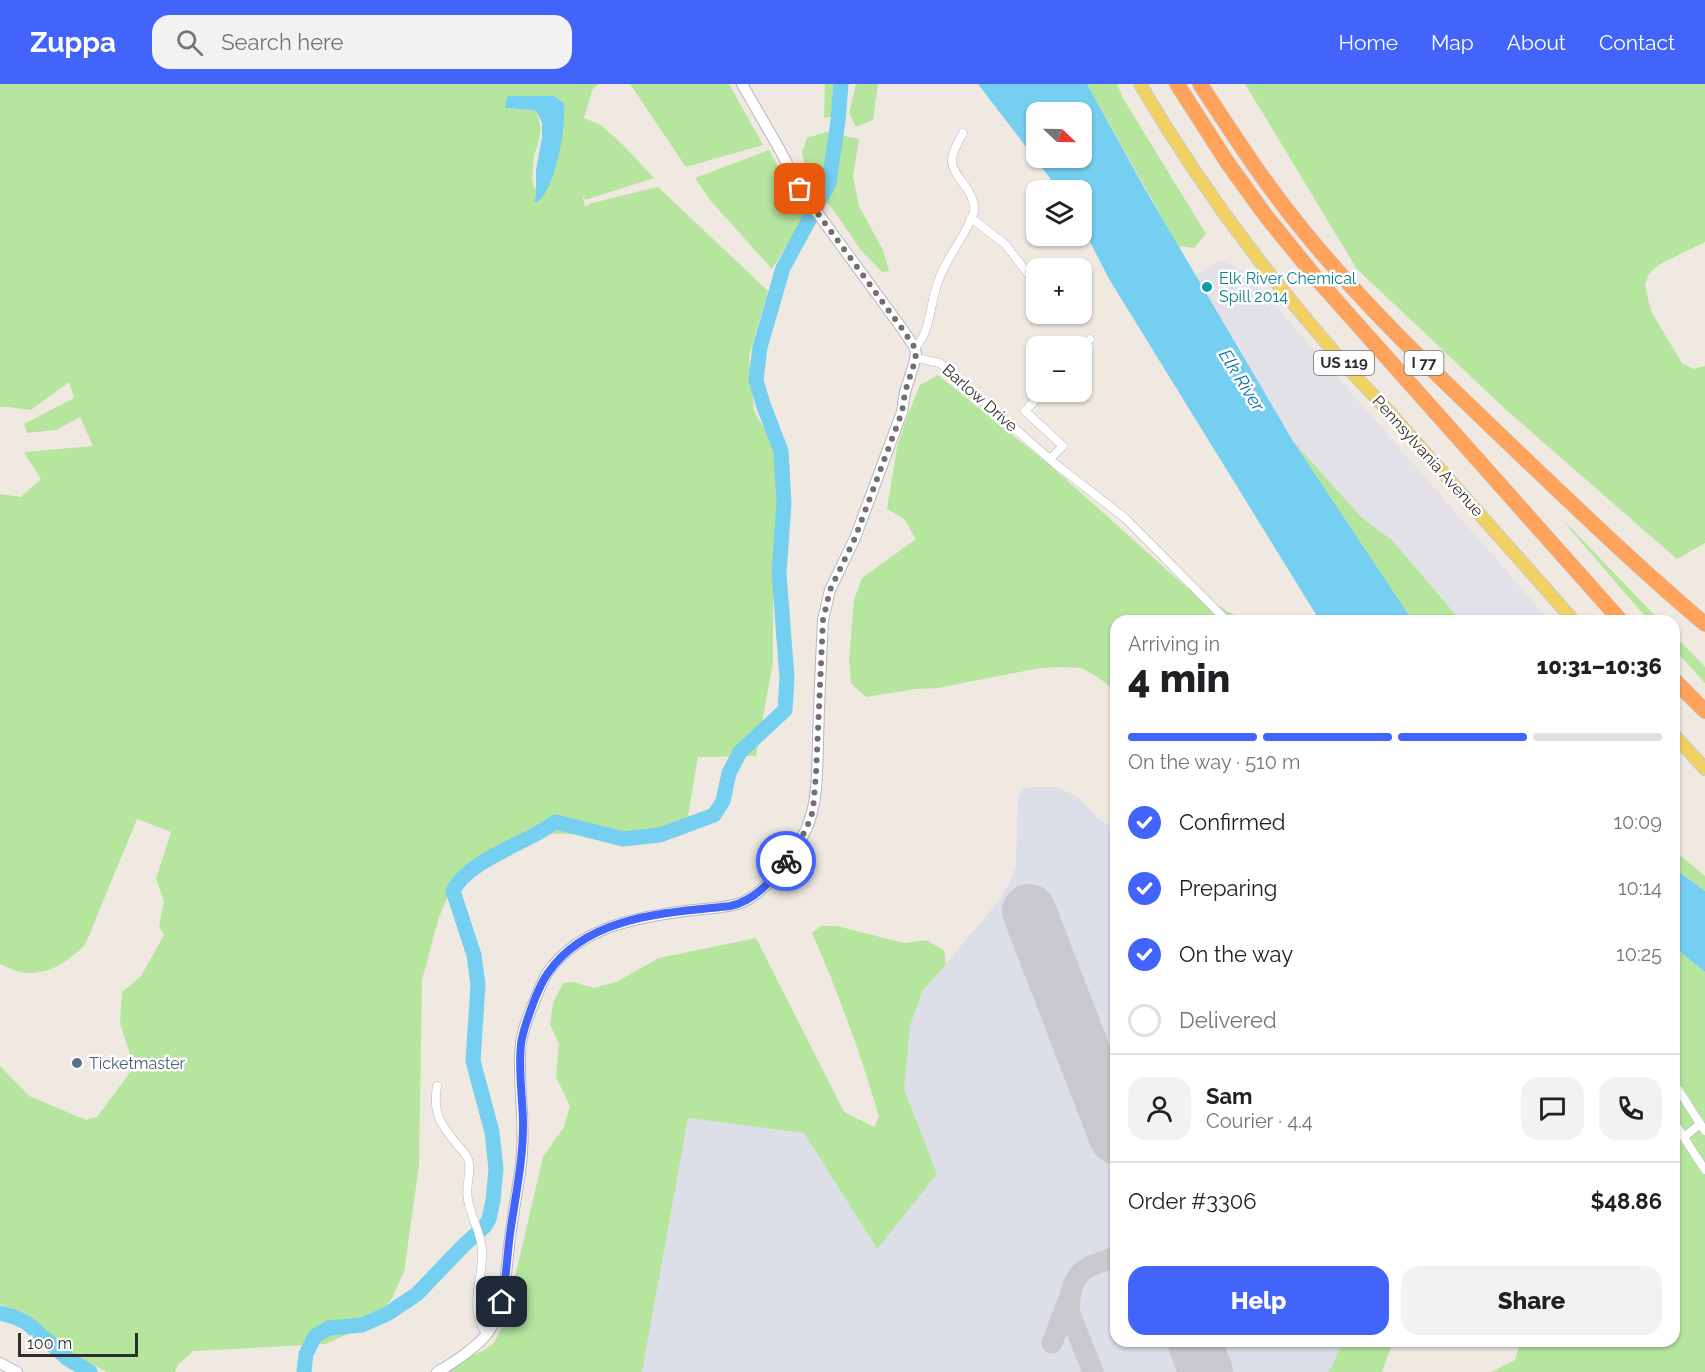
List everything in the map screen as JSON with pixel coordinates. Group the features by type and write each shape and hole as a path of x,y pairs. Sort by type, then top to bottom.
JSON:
{"highway":[{"name":"I 77","path":"1177,84 1227,162 1266,216 1317,279 1616,615"},
{"name":"I 77","path":"1200,84 1296,222 1364,301 1579,511 1705,625"},
{"path":"1680,687 1705,719"},
{"path":"1687,695 1705,711"}],"main road":[{"name":"Pennsylvania Avenue","path":"1140,84 1200,180 1243,239 1335,354 1398,421 1569,615"},
{"path":"1680,742 1705,769"}],"street":[{"path":"742,84 805,196 916,353"},
{"path":"437,1372 450,1365 487,1335 498,1314 505,1286 522,1151 521,1044 541,984 568,951 609,927 649,916 730,906 748,900 772,878 801,839 810,820 815,789 826,599 855,538 894,435 916,353 925,337 934,292 942,271 971,218 975,206 952,165 963,133"},
{"path":"971,218 1005,244 1026,271"},
{"name":"Barlow Drive","path":"916,353 940,363 1050,459 1125,518 1221,615"},
{"path":"1033,402 1025,411 1063,446 1050,459"},
{"path":"437,1086 435,1106 438,1119 468,1159 467,1199 480,1240 482,1256 477,1289 478,1320 487,1335"},
{"path":"1680,1093 1702,1128 1684,1137"},
{"path":"1680,1131 1705,1170"},
{"path":"0,1363 17,1372"}],"shaded area":[{"path":"1221,260 1247,273 1545,615 1456,615 1392,540 1362,518 1293,441 1195,275"},
{"path":"1057,787 1076,796 1099,819 1110,826 1110,1347 1340,1347 1328,1372 642,1372 688,1118 804,1133 876,1248 937,1174 904,1089 910,1026 922,992 998,902 1011,880 1016,865 1018,798 1022,788"}],"green space":[{"path":"0,84 598,84 592,91 584,118 601,125 654,178 585,200 582,192 585,207 592,203 658,187 768,291 749,356 754,411 774,446 781,489 773,581 773,662 756,756 698,757 687,822 639,841 598,835 532,833 497,851 453,884 439,917 422,980 419,1165 404,1272 392,1298 371,1324 325,1344 193,1351 178,1365 175,1372 107,1372 58,1347 28,1315 0,1304 0,1066 29,1096 86,1120 97,1117 134,1067 120,1023 122,992 141,976 164,935 159,926 164,901 156,879 171,832 137,819 85,945 73,955 54,968 39,972 24,973 0,964 0,494 21,497 41,479 24,452 93,446 80,417 56,430 27,433 24,424 74,398 69,382 31,410 0,407","holes":["507,96 554,96 565,109 559,151 546,192 534,188 532,178 534,155 541,129 537,112 505,108"]},
{"path":"630,84 729,84 763,145 686,167"},
{"path":"825,84 837,84 837,116 824,118"},
{"path":"856,84 878,84 873,120 856,127 849,113"},
{"path":"1087,84 1117,84 1123,98 1206,234 1194,248 1178,246"},
{"path":"1245,84 1705,84 1705,242 1658,265 1649,274 1645,285 1651,311 1682,363 1693,369 1705,366 1705,543 1677,559 1504,408 1357,269"},
{"path":"826,132 859,139 853,176 859,206 883,250 889,271 882,272 860,249 832,208 810,185 802,152 807,138"},
{"path":"769,150 805,216 772,269 710,200 695,178"},
{"path":"938,375 1052,467 1187,588 1234,615 1110,615 1110,687 1082,668 1061,667 1040,668 938,688 866,697 851,683 849,659 854,600 862,578 916,539 904,519 887,509 897,447 920,385"},
{"path":"1293,441 1362,518 1392,540 1456,615 1409,615"},
{"path":"1564,522 1654,615 1644,615"},
{"path":"1680,641 1705,667 1705,683 1680,656"},
{"path":"1680,855 1705,876 1705,891 1680,872"},
{"path":"821,926 837,926 904,943 926,940 944,950 946,964 922,992 910,1026 904,1089 937,1174 877,1249 804,1133 688,1118 642,1372 437,1372 493,1344 504,1324 543,1157 564,1127 570,1106 556,1077 559,1044 550,1024 553,1003 563,983 573,982 594,988 616,982 659,958 756,938 844,1112 874,1127 879,1117 865,1070 812,933"},
{"path":"1680,952 1705,972 1705,1372 1491,1372 1515,1360 1519,1347 1680,1347"},
{"path":"1340,1347 1391,1347 1382,1372 1328,1372"}],"water":[{"name":"Elk River","path":"978,84 1087,84 1145,189 1293,441 1409,615 1316,615 1109,279 1092,246 1092,180 1051,180 1042,168 1092,168 1092,102 1026,102 1026,147"},
{"path":"507,96 554,96 564,103 564,126 554,173 542,197 535,203 536,170 542,123 537,112 505,108"},
{"path":"1680,872 1705,891 1705,972 1680,952"}],"waterway":[{"path":"304,1372 306,1354 315,1336 329,1328 362,1325 387,1314 417,1294 485,1226 489,1219 496,1169 492,1132 473,1061 478,985 474,955 453,891 459,882 488,859 556,822 623,839 660,835 714,815 723,801 729,773 740,752 785,710 787,678 779,573 784,503 781,451 756,380 760,347 783,268 829,183 841,84"},
{"path":"0,1313 27,1323 68,1359 90,1372"}],"taxiway":[{"path":"1093,1372 1070,1314 1072,1287 1083,1271 1110,1259"},
{"path":"1052,1343 1069,1299"}],"runway":[{"path":"1029,911 1110,1121"},
{"path":"1196,1347 1206,1372"}],"way so far":[{"path":"786,861 801,839 813,810 826,599 855,538 894,435 916,354 915,348 903,330 800,189"}],"place":[{"name":"Elk River Chemical Spill 2014","path":"1207,287"},
{"name":"Ticketmaster","path":"77,1063"}],"route":[{"path":"502,1302 522,1151 521,1044 541,984 558,961 585,939 609,927 649,916 742,903 759,891 786,861"}]}
